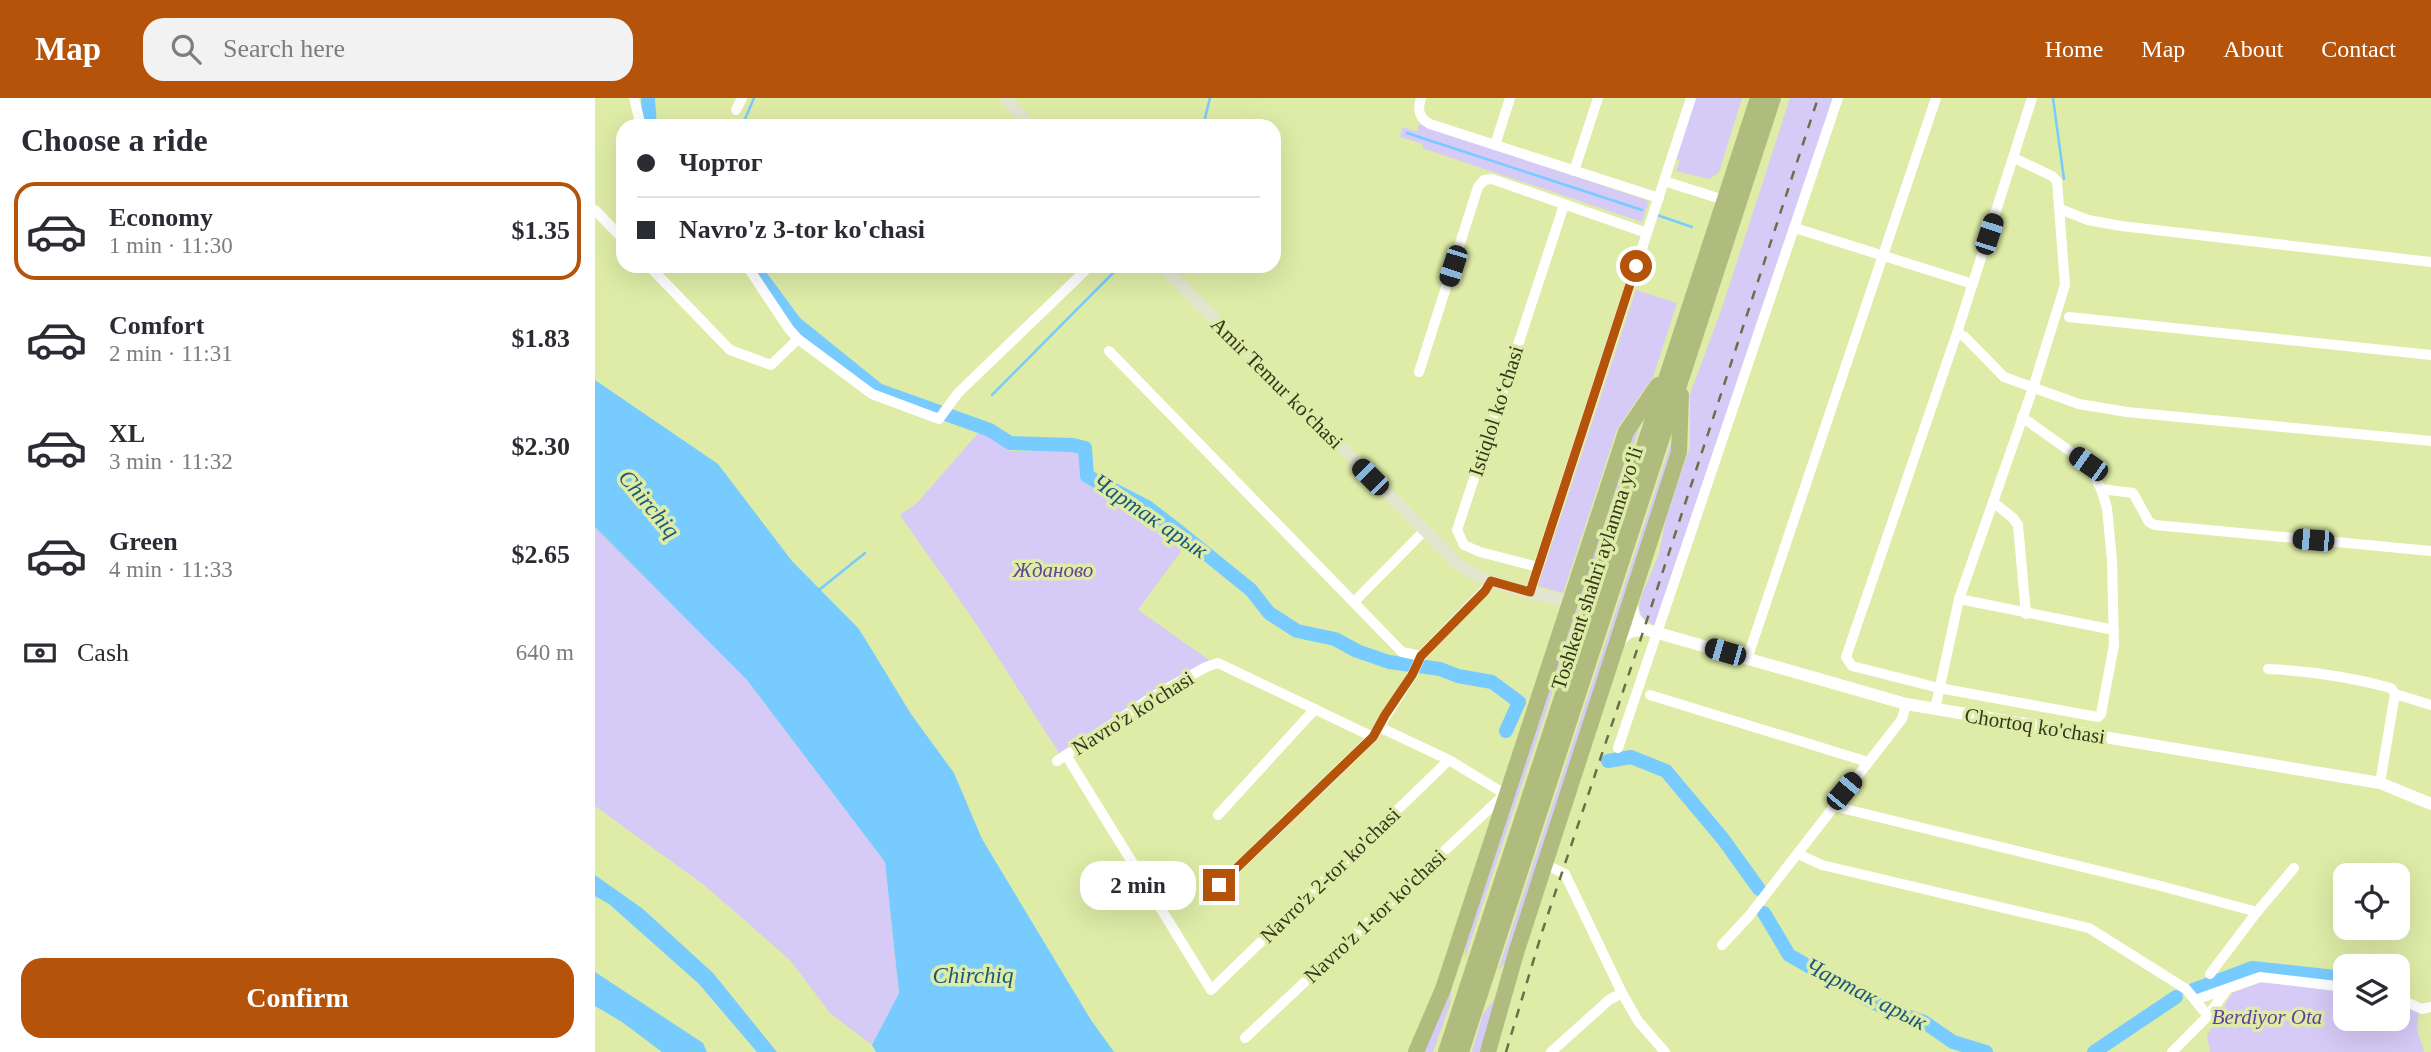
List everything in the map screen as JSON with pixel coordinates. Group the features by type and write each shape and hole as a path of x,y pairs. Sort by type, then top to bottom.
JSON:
{"highway":[{"name":"Toshkent shahri aylanma yoʻli","path":"1731,203 1758,98"},
{"name":"Toshkent shahri aylanma yoʻli","path":"1446,1052 1461,1027 1731,203 1773,98"},
{"path":"1488,1052 1516,953 1679,452 1675,373"},
{"path":"1416,1052 1443,989 1626,432 1675,373"},
{"path":"1460,934 1461,1027"},
{"path":"1461,1027 1516,953"},
{"name":"Toshkent shahri aylanma yoʻli","path":"1461,1027 1461,1052"}],"main road":[{"path":"1005,98 1024,119"},
{"name":"Amir Temur ko'chasi","path":"1169,273 1463,568 1491,581 1569,602"}],"street":[{"path":"634,98 639,119"},
{"path":"736,110 742,98"},
{"path":"1421,98 1419,111 1427,122 1659,198"},
{"path":"1495,145 1510,98"},
{"path":"1574,171 1598,98"},
{"path":"1530,592 1691,98"},
{"path":"1618,748 1838,98"},
{"path":"1747,659 1884,257 1935,98"},
{"path":"2022,417 2088,464 2101,488 2107,508 2114,631 2112,656 2101,714 2098,717 1939,688 1852,666 1846,657 1957,333 2032,98"},
{"path":"1935,709 1959,599 2066,285 2057,181 2014,158"},
{"path":"1419,372 1478,187 1484,180 1492,179 1647,233"},
{"path":"1664,181 1731,203"},
{"name":"Istiqlol koʻchasi","path":"1538,567 1480,552 1464,545 1457,530 1564,205"},
{"path":"2060,209 2088,220 2121,226 2431,262"},
{"path":"595,210 616,232"},
{"path":"1795,228 1973,284"},
{"path":"656,273 730,350 771,365 798,339"},
{"path":"752,273 798,339 872,394 939,419 958,393 1083,273"},
{"path":"2069,317 2431,355"},
{"path":"1957,333 1965,337 2004,377 2079,404 2103,409 2431,441"},
{"path":"1109,351 1402,652 1420,658"},
{"path":"2101,488 2133,493 2149,522 2155,525 2431,551"},
{"path":"1993,502 2013,517 2018,525 2026,614"},
{"path":"1355,601 1424,531"},
{"path":"1219,885 1373,737 1420,658 1485,591 1491,581"},
{"path":"1616,645 1625,634 1644,629 1632,613 1632,598"},
{"path":"1959,599 2114,631"},
{"name":"Chortoq ko'chasi","path":"1644,629 1906,704 2380,783 2431,804"},
{"name":"Navro'z ko'chasi","path":"1057,761 1157,694 1218,663 1373,737"},
{"path":"2268,669 2349,677 2391,688 2395,694 2431,705"},
{"path":"2380,783 2395,694"},
{"path":"1650,695 1868,762"},
{"path":"1722,944 1749,916 1902,719 1906,704"},
{"path":"1217,815 1315,709"},
{"path":"1379,727 1449,760 1505,794"},
{"name":"Navro'z 2-tor ko'chasi","path":"1066,755 1211,990 1449,760"},
{"name":"Navro'z 1-tor ko'chasi","path":"1245,1038 1505,794"},
{"path":"1832,806 2257,912"},
{"path":"1798,853 1822,865 2089,928 2186,989 2208,1016"},
{"path":"1545,864 1565,874 1622,993 1638,1021 1665,1052"},
{"path":"2210,974 2294,868"},
{"path":"2195,1000 2260,976 2333,985"},
{"path":"2177,1050 2208,1016 2227,989"},
{"path":"1551,1052 1609,1000 1622,993"},
{"path":"2410,1002 2427,1008"}],"green space":[{"path":"1695,98 1742,98 1719,172 1709,179 1676,171 1680,161 1675,159"},
{"path":"1790,98 1833,98 1656,626 1642,618 1639,608 1659,554 1666,517 1690,447 1690,394 1722,308"},
{"path":"1419,124 1649,201 1642,222 1422,148 1423,144 1400,137 1403,127 1417,132"},
{"path":"1636,290 1677,303 1653,377 1617,429 1563,593 1538,586"},
{"path":"1641,422 1465,958 1465,936 1631,434"},
{"path":"1675,431 1675,452 1508,959 1498,971"},
{"name":"Жданово","path":"979,432 995,438 1011,451 1076,450 1082,453 1083,479 1189,540 1138,610 1209,660 1061,756 979,628 900,515 917,503"},
{"path":"595,527 747,680 885,862 899,993 872,1045 830,1013 790,960 704,885 595,806"},
{"path":"1452,980 1450,1004 1433,1052 1422,1052"},
{"name":"Berdiyor Ota","path":"2265,981 2333,990 2333,1031 2410,1031 2410,1008 2419,1011 2417,1029 2424,1052 2210,1052 2207,1036 2232,993"},
{"path":"1498,995 1483,1052 1472,1052 1483,1014"}],"water":[{"name":"Chirchiq","path":"595,380 718,464 792,561 859,629 911,714 954,773 982,839 1091,1020 1114,1052 876,1052 872,1045 899,993 885,862 747,680 595,527"},
{"path":"595,875 643,909 713,973 777,1052 757,1052 699,984 609,904 595,896"},
{"path":"595,972 703,1043 707,1052 662,1052 595,1006"}],"waterway":[{"name":"Чартак арык","path":"648,98 650,119"},
{"path":"745,119 754,98"},
{"path":"1205,119 1210,98"},
{"path":"2053,98 2064,179"},
{"path":"1407,133 1642,210"},
{"path":"1657,215 1692,227"},
{"name":"Чартак арык","path":"758,273 795,323 878,390 990,430 1010,443 1073,445 1085,448 1087,476 1147,507 1251,590 1269,613 1297,631 1335,639 1357,651 1389,662 1440,669 1458,676 1492,682 1519,702 1506,731"},
{"path":"992,395 1113,273"},
{"path":"819,590 865,553"},
{"name":"Чартак арык","path":"1608,761 1631,757 1666,771 1723,839 1759,889"},
{"name":"Чартак арык","path":"1764,913 1789,955 1864,998 1924,1022 1953,1042 1986,1052"},
{"name":"Чартак арык","path":"2193,990 2252,968 2333,977"},
{"name":"Чартак арык","path":"2094,1052 2176,997"}],"railway":[{"path":"1506,1052 1542,932 1818,98"}],"route":[{"path":"1219,885 1373,737 1421,656 1485,591 1491,581 1530,592 1636,266"}]}
